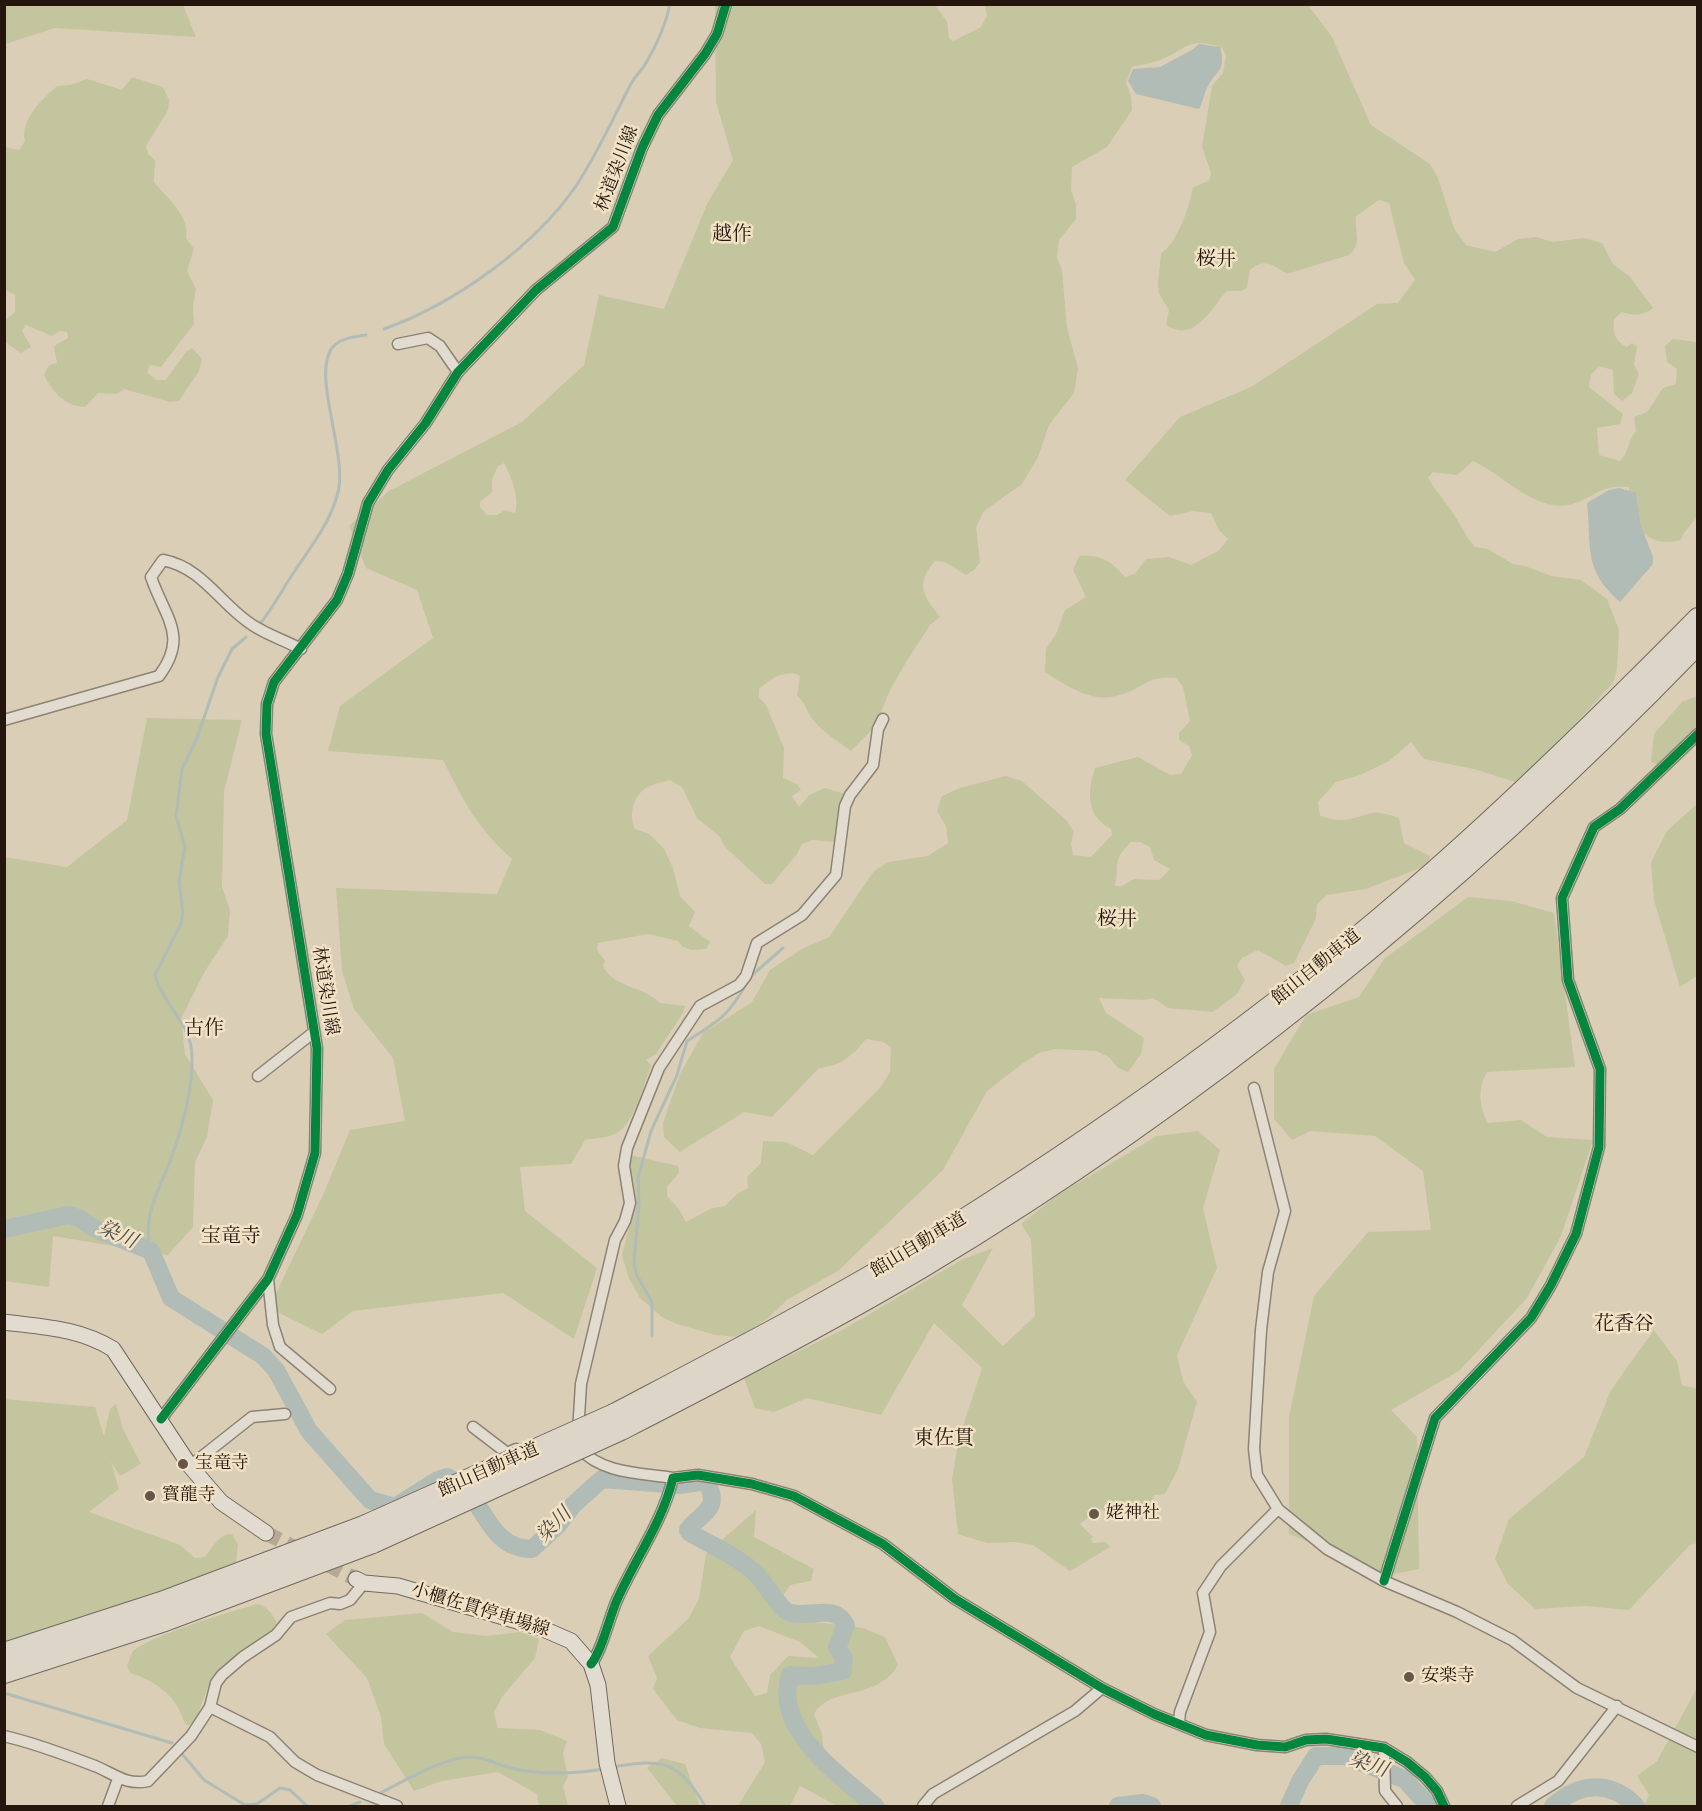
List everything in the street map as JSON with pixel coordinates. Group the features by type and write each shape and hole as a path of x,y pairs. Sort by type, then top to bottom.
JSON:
{"highway":[{"path":"1618,698 1698,605"},
{"name":"館山自動車道","path":"617,1422 955,1225 1051,1163 1196,1062 1283,996 1432,873 1618,698 1698,618"},
{"name":"館山自動車道","path":"4,1673 165,1621 370,1534 745,1366 924,1266 1139,1127 1297,1009 1426,901 1551,791 1698,644"},
{"name":"館山自動車道","path":"4,1653 370,1534"}],"main road":[{"path":"4,1322 70,1330 95,1338 113,1349 190,1466 221,1502 266,1533"},
{"name":"小櫃佐貫停車場線","path":"360,1581 398,1586 541,1628 572,1641 591,1664 598,1685 607,1763 618,1806"}],"street":[{"name":"林道染川線","path":"161,1419 268,1279 297,1215 315,1154 317,1048 266,734 267,704 274,682 337,600 348,574 368,503 388,470 425,424 458,372 536,290 613,227 642,148 658,115 705,54 717,34 726,4"},
{"path":"398,344 428,338 440,346 458,372"},
{"path":"4,720 159,676 170,661 174,647 173,632 151,577 163,560 174,562 199,575 253,626 301,649"},
{"path":"883,719 878,729 873,765 867,776 850,795 845,806 836,875 802,915 757,943 746,975 739,985 700,1006 659,1068 627,1148 624,1166 630,1203 626,1221 615,1240 581,1384 577,1425 579,1449 593,1461 612,1469 672,1483 698,1475 752,1484 794,1496 883,1544 955,1599 1102,1688 1206,1735 1285,1747 1306,1740 1326,1739 1384,1751 1407,1762 1425,1777 1437,1791 1444,1806"},
{"path":"1384,1581 1435,1418 1531,1318 1551,1286 1576,1234 1599,1148 1600,1069 1568,980 1562,898 1594,827 1620,809 1698,734"},
{"path":"258,1076 314,1032"},
{"path":"1254,1088 1285,1211 1268,1272 1261,1330 1254,1449 1257,1475 1278,1509 1327,1549 1384,1581 1457,1612 1512,1640 1578,1688 1698,1747"},
{"path":"268,1279 273,1326 280,1347 330,1389"},
{"path":"190,1466 252,1417 285,1414"},
{"path":"473,1426 507,1453 577,1425"},
{"path":"591,1664 598,1656 601,1640 617,1600 672,1483"},
{"path":"1179,1723 1180,1712 1210,1632 1203,1593 1221,1566 1278,1509"},
{"path":"4,1736 98,1767 118,1779 148,1781 191,1736 210,1707 216,1683 222,1675 243,1657 276,1635 291,1617 330,1603 340,1604 350,1600 360,1581"},
{"path":"923,1806 933,1794 1075,1711 1102,1688"},
{"path":"1517,1806 1558,1781 1617,1706"},
{"path":"210,1707 270,1737 295,1762 316,1775 397,1806"},
{"path":"1384,1751 1385,1791 1397,1806"},
{"path":"108,1806 118,1779"}],"green space":[{"path":"5,4 183,5 196,37 55,28 5,44"},
{"path":"715,5 935,5 947,22 949,38 953,41 981,27 987,16 985,5 1308,5 1332,37 1371,125 1430,164 1438,178 1454,228 1466,245 1495,252 1518,239 1536,237 1552,242 1585,238 1602,243 1613,264 1630,277 1653,308 1638,314 1622,312 1614,319 1614,332 1617,339 1627,347 1632,343 1637,347 1634,365 1639,374 1632,393 1622,401 1614,394 1613,370 1599,366 1591,375 1589,387 1623,414 1620,424 1597,428 1599,455 1620,461 1636,431 1634,417 1647,412 1663,388 1676,384 1677,369 1667,362 1665,346 1673,339 1697,342 1697,517 1681,540 1659,541 1648,536 1630,522 1629,487 1609,488 1576,503 1555,505 1531,497 1473,461 1457,475 1433,472 1428,478 1475,547 1488,549 1513,564 1551,576 1581,580 1607,599 1619,630 1617,669 1613,683 1542,760 1515,782 1474,769 1424,759 1411,742 1389,761 1360,775 1336,782 1318,802 1320,816 1339,820 1380,813 1399,818 1404,843 1430,856 1428,865 1366,889 1327,895 1317,904 1316,918 1294,963 1286,966 1258,950 1242,958 1237,966 1245,980 1237,994 1213,1012 1168,1008 1153,998 1144,1000 1099,998 1106,1013 1144,1038 1141,1054 1128,1072 1118,1068 1109,1057 1096,1051 1055,1049 1039,1053 1022,1064 987,1091 943,1170 839,1270 787,1300 767,1319 739,1337 716,1335 677,1324 662,1317 640,1298 629,1279 622,1255 632,1217 630,1155 678,1166 679,1173 667,1187 667,1196 678,1208 686,1222 712,1208 725,1206 737,1194 748,1188 747,1177 761,1163 763,1141 786,1142 813,1155 880,1088 890,1072 891,1047 883,1042 866,1039 856,1051 840,1063 818,1069 772,1117 744,1112 680,1152 664,1137 663,1123 680,1074 703,1033 752,1002 770,970 802,949 829,937 874,871 888,862 928,856 948,843 946,826 937,811 942,796 960,788 1006,776 1022,781 1067,821 1074,832 1071,844 1073,855 1091,857 1112,835 1111,829 1097,817 1091,803 1090,794 1095,768 1138,757 1170,775 1181,774 1192,755 1189,746 1179,740 1179,733 1190,721 1183,687 1176,678 1152,680 1123,694 1102,697 1082,693 1045,672 1046,649 1056,634 1065,610 1086,597 1073,570 1079,556 1094,556 1105,560 1125,577 1135,574 1146,559 1169,557 1191,565 1218,551 1228,539 1219,530 1211,513 1193,511 1170,516 1125,480 1180,417 1251,387 1377,304 1398,303 1415,280 1404,263 1389,203 1379,200 1356,216 1357,242 1349,255 1287,274 1269,264 1260,264 1250,270 1247,287 1242,291 1227,291 1194,327 1176,330 1166,325 1169,310 1159,294 1158,283 1161,254 1178,233 1193,187 1209,181 1211,173 1202,147 1212,86 1223,73 1226,55 1222,48 1201,43 1188,46 1160,60 1132,67 1126,83 1131,96 1132,110 1107,147 1072,167 1071,190 1076,204 1076,219 1059,240 1057,258 1062,270 1067,328 1078,368 1074,393 1049,425 1038,457 1022,484 984,511 976,527 980,562 966,575 945,562 935,561 929,569 923,583 924,589 929,602 940,617 930,625 908,659 890,690 875,727 851,751 826,733 811,717 797,696 800,676 784,674 759,689 759,697 766,705 784,748 783,778 797,784 801,790 792,796 799,807 809,795 825,788 846,794 835,842 812,840 802,844 797,854 772,884 765,884 725,847 719,836 697,818 682,787 670,780 644,789 636,798 632,810 635,829 649,834 664,849 673,868 680,896 695,912 689,926 710,942 706,949 691,950 683,947 678,941 648,934 598,943 597,950 605,961 603,966 614,979 646,993 660,1003 685,1006 683,1013 656,1054 646,1060 651,1065 643,1090 631,1117 621,1130 609,1136 585,1140 571,1164 520,1167 525,1211 597,1268 574,1339 503,1293 353,1311 322,1334 269,1308 323,1195 350,1130 405,1121 393,1058 354,1009 342,971 336,888 497,894 512,859 489,836 472,814 443,760 328,751 340,706 433,638 417,590 366,568 349,526 389,491 522,422 584,365 599,295 664,309 707,204 733,160 716,102","holes":["504,463 516,494 515,513 505,510 497,515 487,515 480,507 480,502 492,492 492,479 498,466","1131,842 1140,842 1150,847 1154,860 1170,869 1159,880 1134,879 1122,886 1115,886 1118,859"]},
{"path":"132,77 163,87 169,100 168,110 146,146 148,154 155,160 154,182 181,215 185,222 186,238 194,249 187,271 196,289 193,308 194,324 161,367 150,365 147,373 157,380 166,380 186,352 192,348 202,359 199,371 179,401 170,402 124,389 117,394 98,393 85,407 78,406 60,397 44,375 49,365 57,363 54,346 68,338 67,332 60,331 52,336 26,325 22,331 31,347 21,353 5,342 5,320 15,312 15,295 5,290 5,147 19,150 25,141 24,133 29,118 57,86 71,85 87,79 122,90"},
{"path":"1697,696 1697,728 1665,761 1658,765 1651,762 1654,734 1682,702"},
{"path":"147,718 242,720 224,792 222,887 230,910 228,936 205,971 181,1019 185,1054 213,1100 207,1137 195,1162 193,1227 168,1255 53,1236 49,1287 5,1281 5,857 67,867 127,820"},
{"path":"1697,804 1697,976 1680,987 1654,900 1651,862 1667,831"},
{"path":"1468,897 1511,901 1554,913 1575,1067 1487,1072 1480,1098 1488,1123 1521,1120 1547,1137 1593,1140 1561,1236 1527,1298 1459,1371 1391,1410 1417,1437 1419,1569 1380,1577 1327,1549 1289,1534 1289,1417 1314,1296 1368,1232 1431,1230 1423,1171 1375,1136 1310,1131 1292,1140 1274,1119 1274,1069 1306,1015 1359,997 1384,959"},
{"path":"1198,1131 1220,1150 1203,1208 1217,1268 1177,1355 1183,1381 1197,1402 1178,1469 1165,1494 1154,1495 1144,1517 1098,1509 1080,1524 1093,1537 1091,1539 1093,1543 1106,1542 1110,1547 1070,1571 1033,1545 1015,1542 987,1543 958,1534 952,1479 959,1438 982,1368 934,1323 881,1415 807,1398 774,1412 755,1408 744,1378 844,1329 963,1259 993,1248 962,1305 1003,1346 1035,1316 1031,1239 1021,1224 1056,1196 1157,1136"},
{"path":"1654,1330 1677,1361 1682,1385 1697,1389 1697,1543 1690,1545 1629,1610 1586,1606 1535,1609 1508,1584 1495,1559 1509,1519 1584,1457 1611,1390"},
{"path":"4,1399 95,1407 104,1436 110,1409 116,1404 123,1429 141,1464 120,1476 111,1462 119,1489 89,1512 180,1545 195,1558 205,1557 223,1536 232,1534 238,1544 236,1563 187,1582 5,1643"},
{"path":"756,1510 754,1537 814,1569 811,1581 790,1585 774,1610 784,1618 863,1628 885,1637 898,1665 889,1677 866,1689 831,1699 814,1714 822,1734 826,1774 860,1783 887,1806 837,1806 800,1786 790,1806 738,1806 765,1762 761,1744 752,1733 700,1728 677,1720 653,1689 657,1678 648,1656 688,1619 699,1599 706,1554","holes":["759,1626 800,1642 819,1658 788,1656 770,1675 767,1693 755,1696 730,1657 744,1631"]},
{"path":"257,1604 270,1611 280,1632 237,1657 212,1677 194,1724 186,1725 177,1705 166,1692 131,1673 127,1666 132,1653 152,1640 190,1625"},
{"path":"422,1613 453,1632 486,1636 520,1632 539,1639 535,1658 502,1697 494,1713 498,1728 540,1730 567,1741 563,1753 568,1777 563,1786 568,1806 539,1806 537,1794 498,1772 442,1781 414,1791 384,1744 381,1717 367,1678 326,1634 345,1620"},
{"path":"1697,1688 1697,1806 1644,1806 1649,1795 1637,1776 1657,1761"},
{"path":"662,1758 685,1764 700,1806 677,1806 647,1768"}],"shaded area":[{"path":"1199,44 1220,47 1222,61 1220,70 1211,81 1199,109 1136,94 1128,81 1133,69 1160,67"},
{"path":"1619,488 1636,493 1640,523 1653,557 1653,564 1620,602 1608,590 1594,567 1587,503 1609,490"}],"waterway":[{"path":"384,329 438,305 464,289 515,251 559,209 599,148 632,82 650,56 670,4"},
{"path":"259,625 318,535 334,506 340,480 328,398 327,361 332,348 339,342 366,335"},
{"path":"151,1251 148,1227 152,1206 182,1125 192,1070 191,1045 187,1034 164,996 155,975 181,923 183,912 179,882 185,846 176,816 182,769 197,738 218,677 232,649 246,637"},
{"path":"751,976 783,948"},
{"path":"652,1336 652,1302 636,1274 634,1261 639,1205 638,1178 651,1131 677,1075 687,1041 721,1018 746,984"},
{"name":"染川","path":"4,1229 69,1215 79,1218 93,1228 151,1251 171,1298 263,1356 276,1370 309,1431 370,1500 395,1507 436,1481 447,1477 464,1487 492,1527 508,1543 532,1549 558,1525 573,1505 602,1479 680,1485 706,1481 711,1491 711,1505 688,1530 690,1533 750,1569 787,1611 799,1614 829,1613 841,1618 846,1625 837,1647 844,1658 843,1671 814,1676 790,1675 787,1695 791,1714 813,1750 875,1806"},
{"path":"4,1693 172,1743"},
{"path":"183,1755 204,1780 245,1805 257,1804 280,1788 290,1790 307,1806"},
{"name":"染川","path":"1289,1806 1300,1781 1316,1756 1345,1756 1404,1779 1429,1806"},
{"path":"378,1794 423,1771 460,1758 476,1757 511,1768 545,1773 603,1769"},
{"path":"612,1767 644,1763 668,1766 687,1780 705,1806"},
{"name":"染川","path":"1553,1806 1574,1792 1595,1787 1616,1792 1636,1806"},
{"path":"350,1806 360,1802"},
{"name":"染川","path":"1118,1806 1143,1803 1152,1806"}],"tunnel":[{"path":"266,1533 356,1579"}],"cycle path":[{"path":"161,1419 268,1279 297,1215 315,1153 317,1048 266,734 267,704 274,682 337,600 348,574 368,503 388,470 425,424 458,372 536,290 613,227 642,148 658,115 705,54 717,34 726,4"},
{"path":"1384,1581 1435,1418 1531,1318 1551,1285 1576,1234 1599,1147 1600,1069 1568,980 1562,898 1594,827 1620,809 1698,734"},
{"path":"591,1664 602,1643 624,1585 656,1525 673,1478 698,1475 752,1484 794,1496 883,1544 955,1599 1102,1688 1154,1714 1206,1735 1257,1745 1285,1747 1306,1740 1326,1739 1384,1748 1407,1762 1425,1777 1437,1791 1444,1806"}],"place":[{"name":"宝竜寺","path":"183,1464"},
{"name":"寳龍寺","path":"150,1496"},
{"name":"姥神社","path":"1094,1514"},
{"name":"安楽寺","path":"1409,1677"}],"district":[{"name":"越作","path":"732,236"},
{"name":"桜井","path":"1216,261"},
{"name":"桜井","path":"1117,921"},
{"name":"古作","path":"204,1030"},
{"name":"宝竜寺","path":"231,1238"},
{"name":"花香谷","path":"1624,1326"},
{"name":"東佐貫","path":"944,1440"}]}
